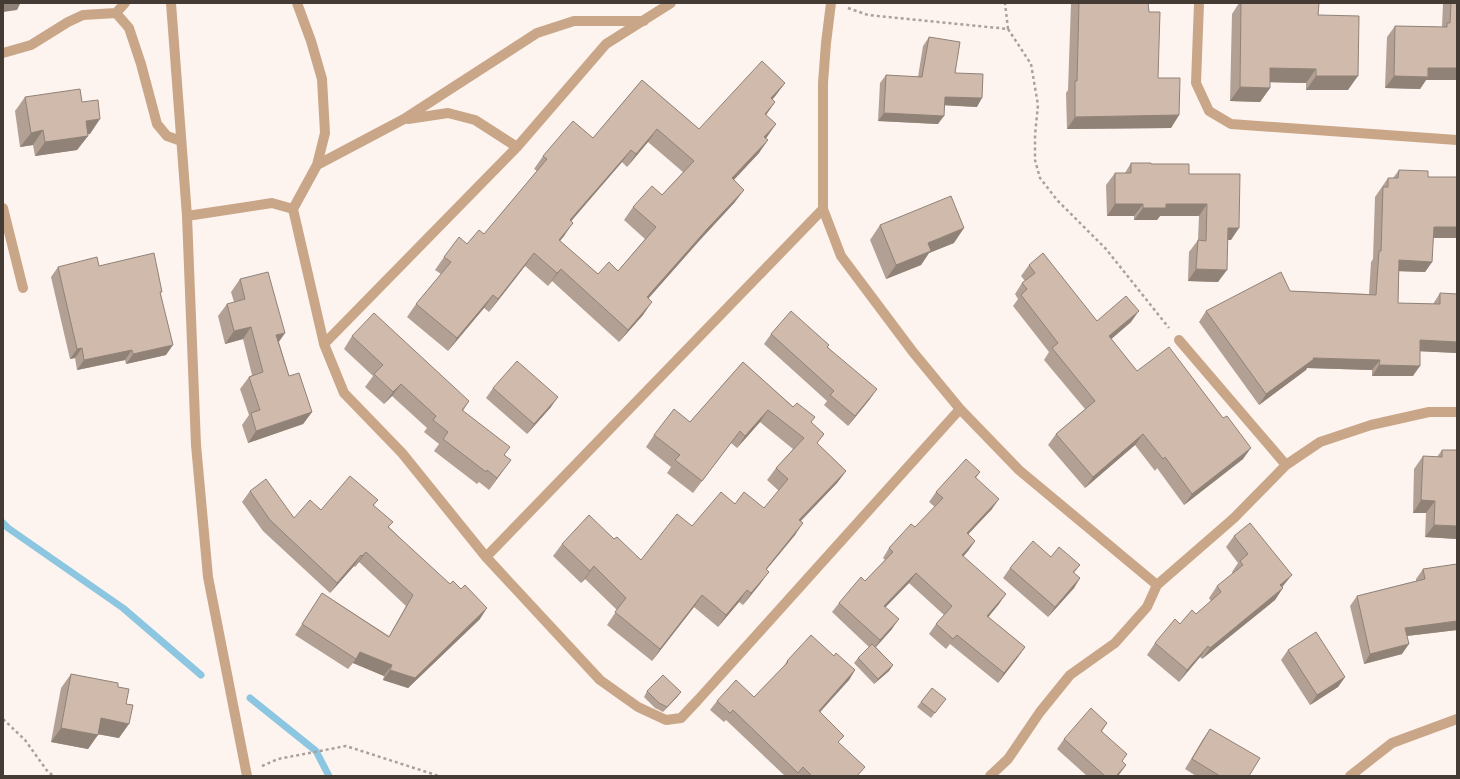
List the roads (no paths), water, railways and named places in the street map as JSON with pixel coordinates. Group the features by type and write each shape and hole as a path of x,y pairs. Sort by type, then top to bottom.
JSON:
{"street":[{"path":"3,53 30,45 68,22 83,15 116,13 125,3"},
{"path":"171,3 187,216 196,445 208,577 246,775"},
{"path":"297,3 322,79 325,133 317,165 293,209 324,344 344,393 402,454 486,557 600,680 638,707 666,720 681,718 960,409"},
{"path":"324,344 517,147 606,44 645,21 671,3"},
{"path":"831,3 823,84 823,209 841,256 912,352 960,409 1019,470 1157,585"},
{"path":"1199,3 1196,83 1209,111 1231,124 1457,140"},
{"path":"116,13 129,28 141,64 156,124 166,136 181,141"},
{"path":"317,165 404,119 537,33 574,21 645,21"},
{"path":"404,119 448,113 475,120 517,147"},
{"path":"187,216 272,203 293,209"},
{"path":"3,208 23,288"},
{"path":"486,557 823,209"},
{"path":"1178,340 1286,465"},
{"path":"990,776 1008,759 1040,712 1070,675 1115,643 1148,607 1157,585 1234,518 1286,465 1320,442 1371,425 1429,412 1457,412"},
{"path":"1350,776 1392,743 1457,719"}],"waterway":[{"path":"3,523 123,608 201,675"},
{"path":"250,698 316,751 329,776"}]}
